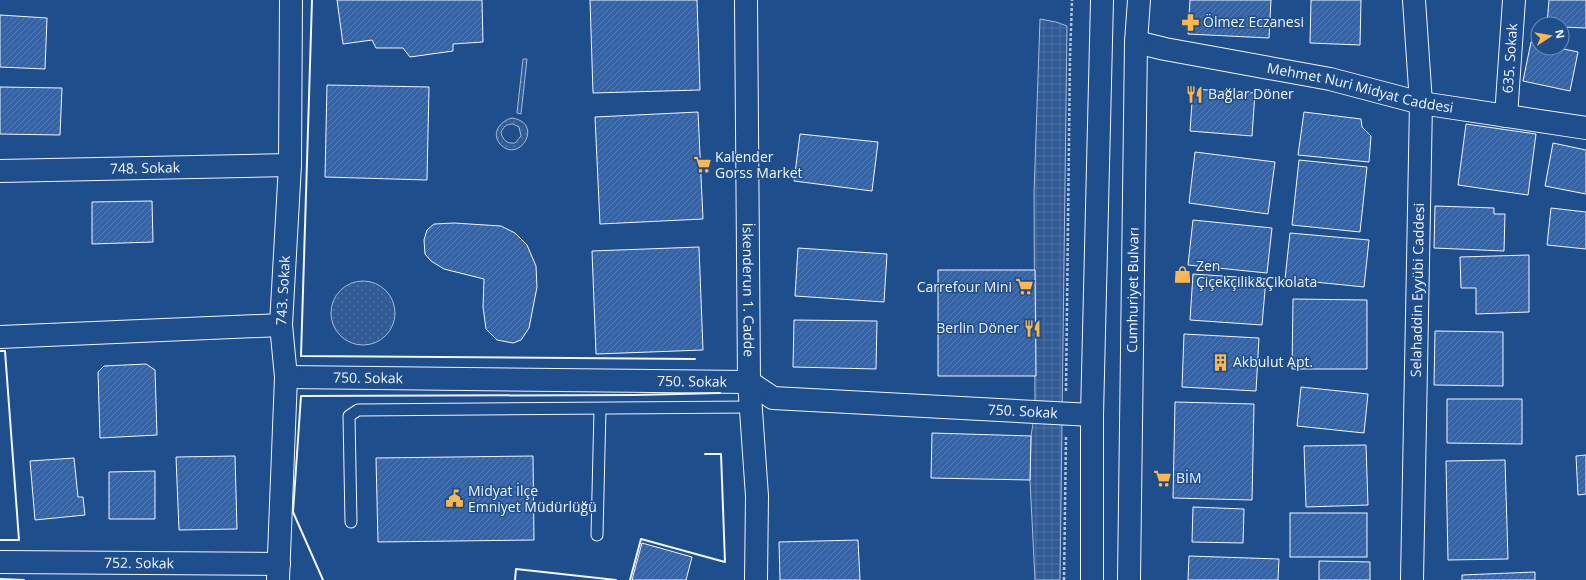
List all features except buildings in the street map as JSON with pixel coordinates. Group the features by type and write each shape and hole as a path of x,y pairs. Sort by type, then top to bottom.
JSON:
{"street":[{"name":"743. Sokak","path":"278,572 286,377 281,325 290,165 291,0"},
{"name":"İskenderun 1. Cadde","path":"746,0 749,382 757,496 756,580"},
{"path":"1092,580 1092,415 1102,0"},
{"name":"Cumhuriyet Bulvarı","path":"1129,580 1136,42 1139,0"},
{"name":"Selahaddin Eyyübi Caddesi","path":"1412,580 1421,103 1414,0"},
{"name":"635. Sokak","path":"1506,116 1514,0"},
{"name":"Mehmet Nuri Midyat Caddesi","path":"1136,42 1165,49 1330,79 1421,103 1586,128"},
{"name":"748. Sokak","path":"0,171 290,165"},
{"path":"0,337 281,325"},
{"name":"750. Sokak","path":"286,377 749,382 773,398 1092,415"},
{"name":"752. Sokak","path":"0,562 278,572"}],"lane":[{"path":"352,522 349,416 358,410 751,407"},
{"path":"597,535 600,409"}],"path":[{"path":"1064,580 1070,57 1072,0"}],"shaded area":[{"path":"1040,19 1067,26 1060,580 1035,580 1030,480 1031,436 1035,411 1034,193"},
{"path":"523,59 527,59 521,114 517,113"},
{"path":"512,118 522,121 527,127 528,134 526,141 515,150 507,149 500,144 496,136 498,128","holes":["513,124 519,127 521,136 515,143 510,143 504,140 501,133 505,126"]},
{"path":"363,281 381,287 389,295 395,313 389,331 381,339 363,345 345,339 337,331 331,313 337,295 345,287"}],"wall":[{"path":"312,0 301,356 695,359"},
{"path":"0,351 5,351 19,540 0,540"},
{"path":"323,580 293,512 301,396 635,395 720,393"},
{"path":"630,580 641,539 725,562 721,454 705,454"},
{"path":"515,580 516,569 616,580"},
{"path":"0,579 24,580"}],"place":[{"name":"Ölmez Eczanesi","path":"1190,22"},
{"name":"Bağlar Döner","path":"1195,94"},
{"name":"Kalender Gorss Market","path":"702,165"},
{"name":"Zen Çiçekçilik&Çikolata","path":"1183,274"},
{"name":"Carrefour Mini","path":"1025,287"},
{"name":"Berlin Döner","path":"1032,328"},
{"name":"Akbulut Apt.","path":"1220,362"},
{"name":"BİM","path":"1163,478"},
{"name":"Midyat İlçe Emniyet Müdürlüğü","path":"455,499"}]}
